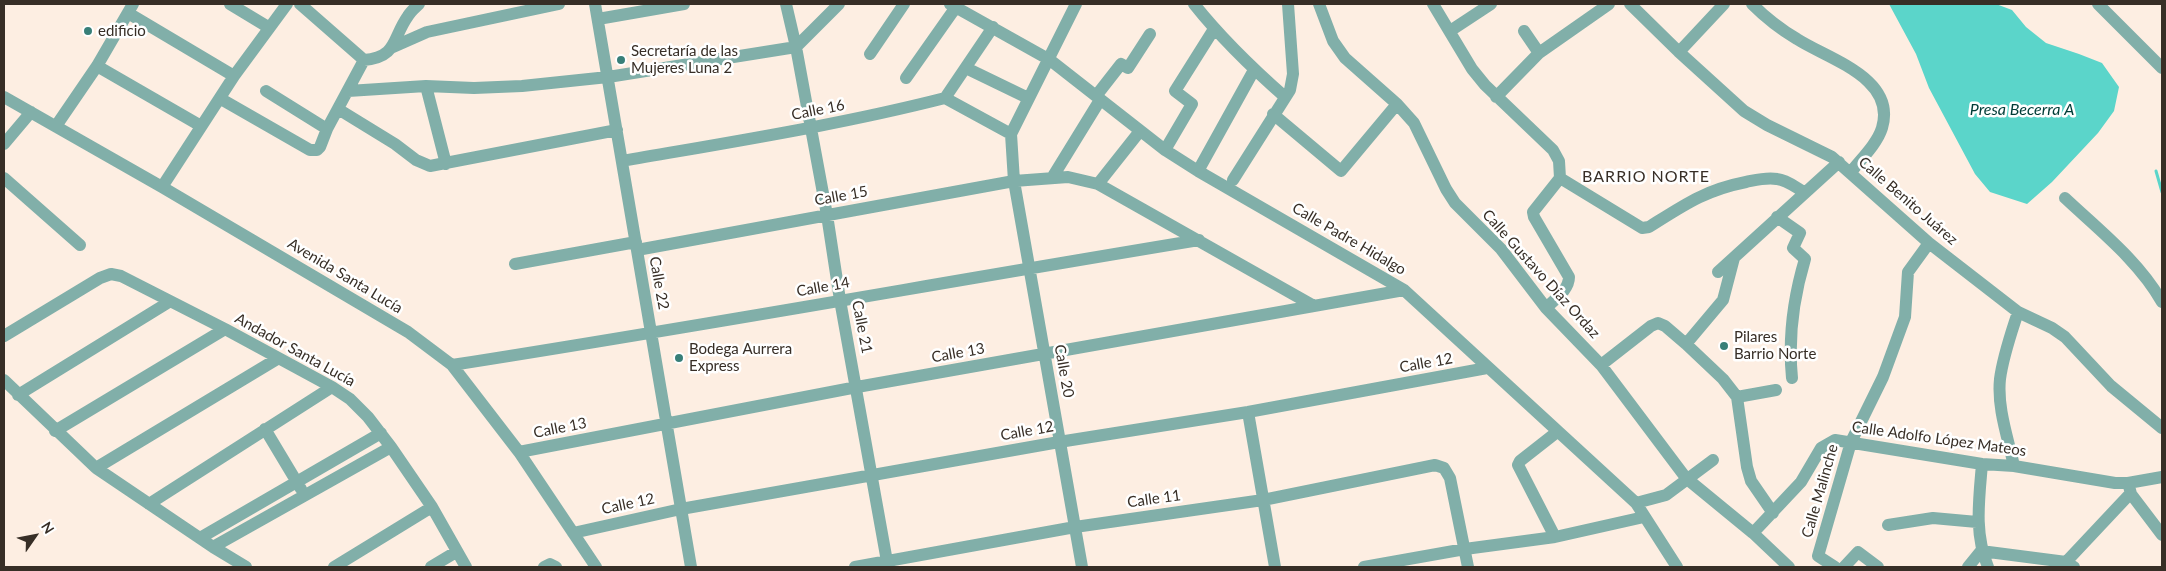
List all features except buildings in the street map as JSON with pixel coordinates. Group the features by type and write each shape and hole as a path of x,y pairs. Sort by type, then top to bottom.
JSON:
{"street":[{"path":"230,4 268,27"},
{"path":"162,187 201,126 221,99 234,76 268,27 287,4"},
{"path":"300,4 364,60 379,58 393,47 427,32 559,4"},
{"path":"393,47 407,16 419,4"},
{"name":"Calle 22","path":"595,4 691,567"},
{"path":"598,19 684,4"},
{"name":"Calle 21","path":"786,4 796,47 827,215 840,300 857,387 887,565"},
{"path":"348,91 426,86 503,87 608,77 796,47 839,4"},
{"path":"870,54 904,4"},
{"path":"993,27 945,98 1011,134 1028,98 1050,60 1076,4"},
{"path":"1194,4 1214,29 1254,70 1285,97"},
{"path":"1233,180 1273,114 1290,90 1293,74 1288,4"},
{"name":"Calle Gustavo Díaz Ordaz","path":"1319,4 1333,41 1345,58 1397,104 1414,124 1446,189 1455,203 1501,249 1546,308 1601,364 1686,478 1754,534 1789,567"},
{"path":"1433,4 1472,69 1496,97 1553,150 1559,161 1560,178 1533,212 1534,217 1569,277 1569,283 1565,289 1546,308"},
{"path":"1450,31 1491,4"},
{"path":"1496,97 1539,53 1609,4"},
{"name":"Calle Benito Juárez","path":"1630,4 1744,111 1839,162 1929,243 2018,312 2052,328 2065,337 2111,386 2162,428"},
{"path":"1679,52 1724,4"},
{"path":"1752,4 1774,24 1797,40 1858,72 1869,82 1878,95 1882,108 1882,129 1876,141 1851,172"},
{"path":"2098,4 2162,68"},
{"path":"906,78 953,5"},
{"name":"Calle Padre Hidalgo","path":"953,5 1050,60 1164,150 1404,290 1487,368 1636,502 1644,518 1677,567"},
{"path":"56,126 97,66 130,8 234,76"},
{"path":"1164,150 1192,104 1175,91 1214,29"},
{"path":"1524,31 1539,53"},
{"path":"1052,178 1098,98 1121,64 1128,68 1150,34"},
{"path":"221,99 310,150 316,150 320,147 327,129 364,60"},
{"path":"97,66 201,126"},
{"path":"966,68 1028,98"},
{"path":"1198,171 1254,70"},
{"path":"426,86 446,164"},
{"path":"266,91 327,129"},
{"name":"Avenida Santa Lucía","path":"4,96 408,332 452,366 519,452 596,567"},
{"name":"Calle 16","path":"622,160 811,128 883,114 945,98"},
{"path":"1273,114 1339,171 1344,170 1397,104"},
{"path":"338,109 430,166 617,130"},
{"path":"4,144 31,112"},
{"path":"1098,184 1140,131"},
{"name":"Calle 20","path":"1011,134 1014,181 1028,268 1082,567"},
{"path":"1718,272 1839,162"},
{"name":"Calle 15","path":"515,264 827,215 1014,181 1068,177 1098,184 1314,306"},
{"path":"4,178 80,245"},
{"path":"1560,178 1642,228 1649,227 1706,192 1731,185 1761,179 1777,179 1791,183 1804,192"},
{"path":"2065,198 2141,272 2162,302"},
{"path":"1777,217 1800,233 1793,248 1805,260 1795,292 1791,322 1790,356 1792,378"},
{"name":"Calle 14","path":"452,366 652,334 840,300 1199,240"},
{"name":"Calle Malinche","path":"1835,567 1818,556 1851,442 1883,377 1901,330 1905,317 1908,272 1929,243"},
{"path":"1686,344 1723,300 1734,258"},
{"name":"Andador Santa Lucía","path":"4,336 100,278 111,274 121,276 332,386 350,400 381,433 391,447 432,507 466,567"},
{"name":"Calle 13","path":"519,452 857,387 1404,290"},
{"path":"18,395 170,302"},
{"path":"2014,466 2001,407 2000,380 2003,357 2018,312"},
{"path":"1601,364 1651,326 1658,323 1665,326 1686,344 1723,379 1737,397 1747,467 1751,481 1773,513"},
{"path":"55,430 225,329"},
{"path":"96,468 277,359"},
{"name":"Calle 12","path":"573,533 681,509 1059,442 1248,412 1487,368"},
{"path":"4,380 96,468 246,567"},
{"path":"149,504 332,386"},
{"path":"1737,397 1776,390"},
{"path":"1248,412 1275,567"},
{"path":"264,429 305,495"},
{"path":"1555,537 1518,465 1520,461 1558,432"},
{"path":"200,538 381,433"},
{"name":"Calle Adolfo López Mateos","path":"1754,534 1801,482 1821,448 1834,440 1982,464 2014,466 2103,481 2128,489 2162,476"},
{"path":"213,547 391,447"},
{"path":"1636,502 1666,494 1713,460"},
{"path":"1982,464 1977,522 1981,551 1988,567"},
{"name":"Calle 11","path":"856,567 887,565 1075,527 1263,500 1435,465 1444,468 1450,478 1465,549"},
{"path":"1981,551 2070,564 2128,489 2162,535"},
{"path":"334,567 432,507"},
{"path":"1364,567 1465,549 1555,537 1644,518"},
{"path":"1888,525 1932,518 1977,522"},
{"path":"1465,549 1468,567"},
{"path":"1968,567 1981,551"},
{"path":"431,567 456,552"},
{"path":"1844,567 1858,552 1878,567"}],"water":[{"name":"Presa Becerra A","path":"1889,4 1996,4 2012,10 2026,27 2046,43 2102,63 2119,87 2114,111 2098,133 2052,182 2027,204 1990,192 1975,174 1929,88 1916,54"}],"waterway":[{"path":"2156,171 2162,192"}],"place":[{"name":"edificio","path":"88,31"},
{"name":"Secretaría de las Mujeres Luna 2","path":"621,60"},
{"name":"Pilares Barrio Norte","path":"1724,346"},
{"name":"Bodega Aurrera Express","path":"679,358"}],"district":[{"name":"BARRIO NORTE","path":"1646,177"}]}
